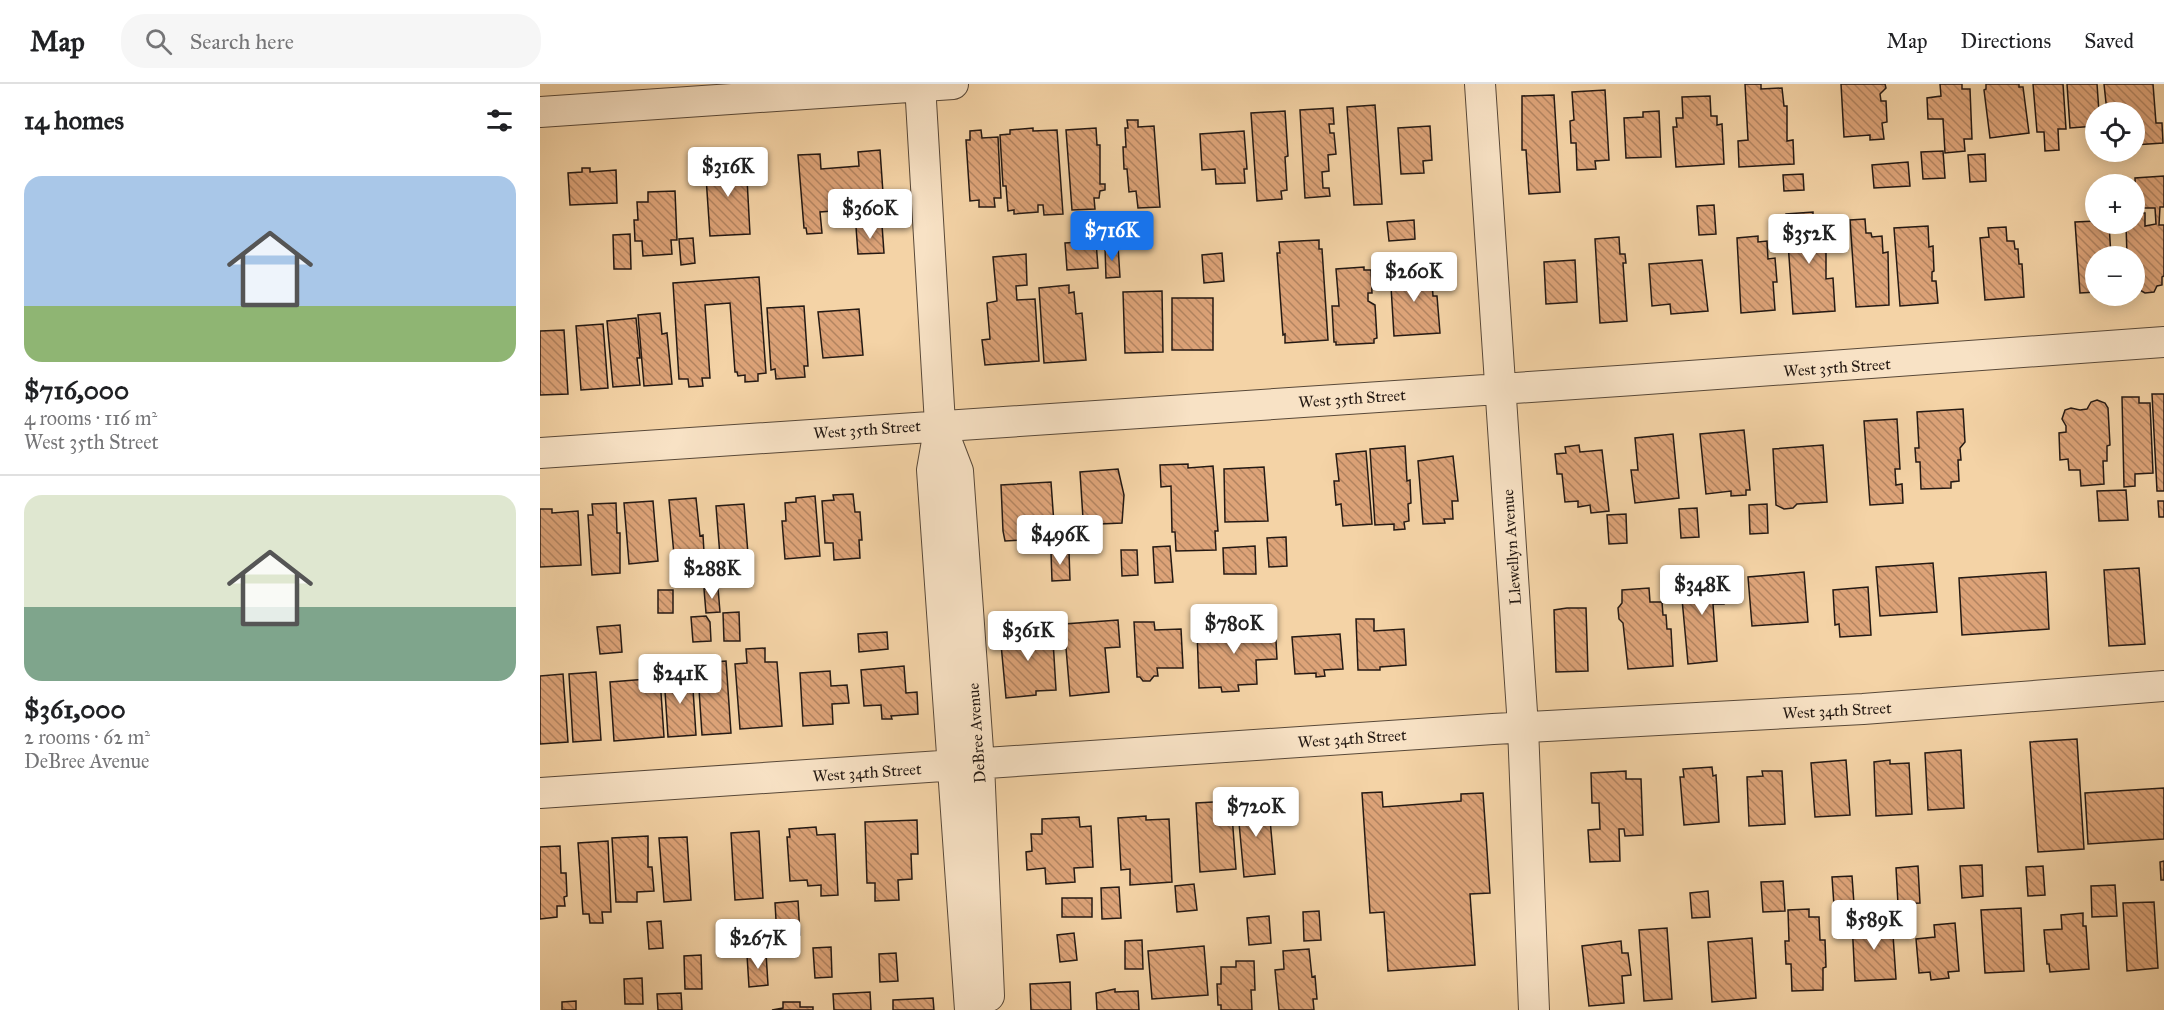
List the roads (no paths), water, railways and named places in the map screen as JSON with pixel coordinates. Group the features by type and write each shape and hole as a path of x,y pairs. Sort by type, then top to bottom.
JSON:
{"street":[{"path":"540,112 953,84"},
{"name":"Llewellyn Avenue","path":"1480,84 1524,727 1534,1010"},
{"name":"DeBree Avenue","path":"920,85 940,424 932,470 966,765 989,1010"},
{"name":"West 35th Street","path":"540,453 940,424 1849,366 2164,342"},
{"name":"West 34th Street","path":"540,793 1524,727 1863,709 2164,686"},
{"name":"DeBree Avenue","path":"966,765 970,1010"}]}
